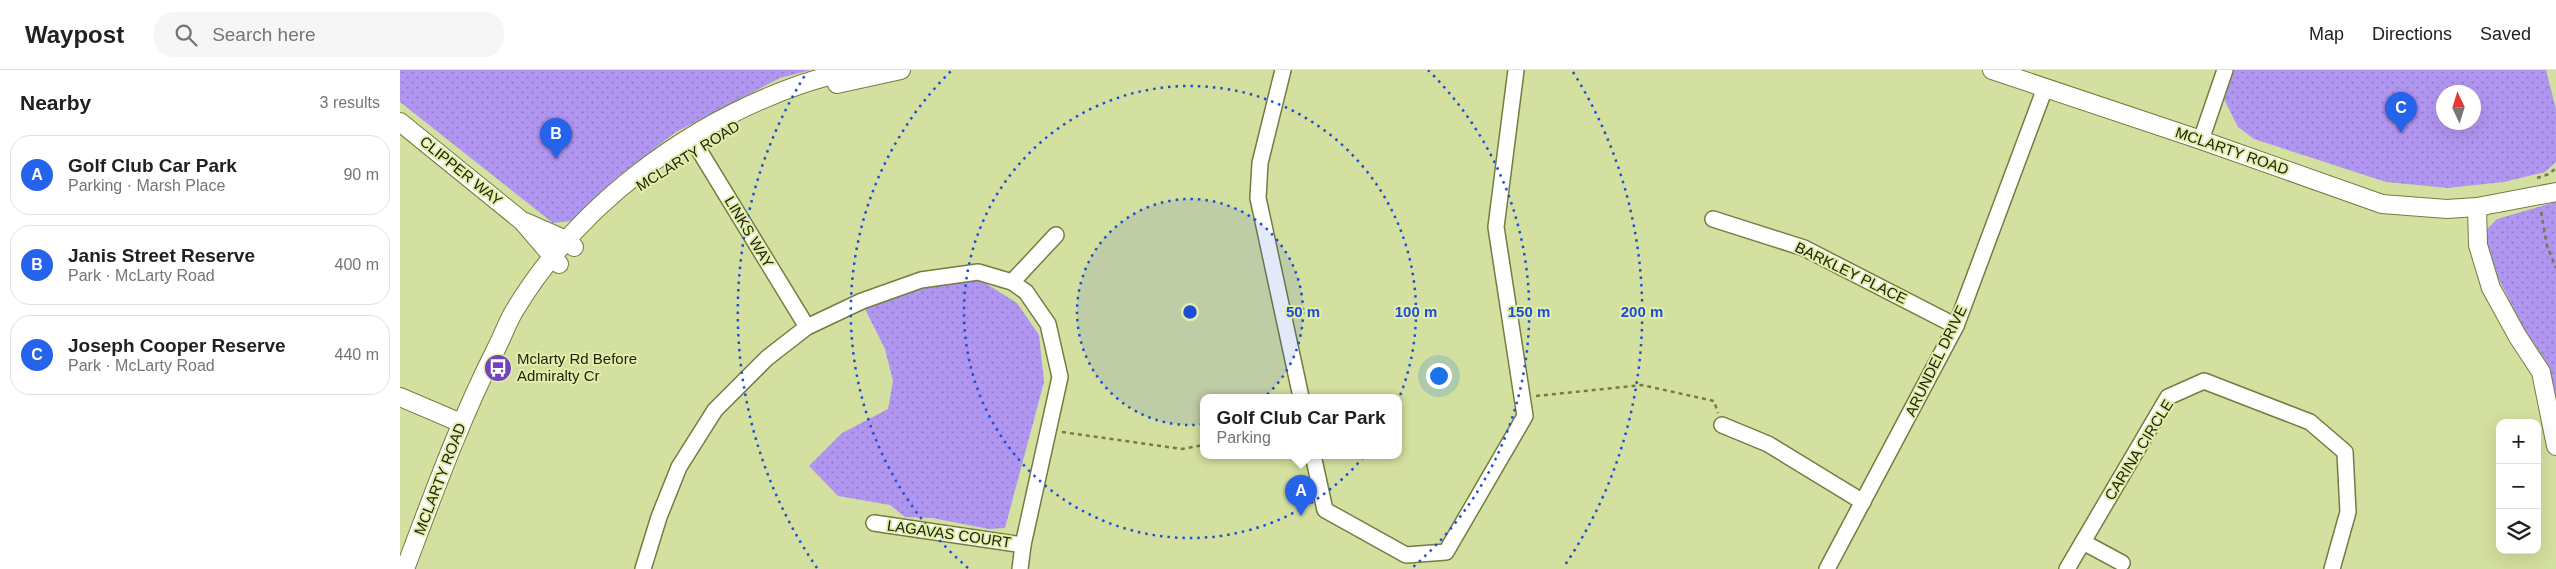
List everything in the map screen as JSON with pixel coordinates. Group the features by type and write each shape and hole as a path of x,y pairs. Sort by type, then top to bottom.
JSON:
{"street":[{"name":"MCLARTY ROAD","path":"694,142 745,108 800,84 850,70"},
{"name":"MCLARTY ROAD","path":"404,569 461,423 503,336 526,311 556,262 570,244 616,191 652,163 739,122 798,97 841,83 901,70"},
{"path":"1283,70 1260,163 1258,198 1300,394"},
{"path":"1314,459 1325,510 1406,555 1446,552 1525,416 1496,227 1516,70"},
{"name":"MCLARTY ROAD","path":"1992,70 2382,204 2446,209 2477,207 2548,191"},
{"path":"2200,140 2225,70"},
{"name":"ARUNDEL DRIVE","path":"1827,569 1956,326 2045,88"},
{"name":"CLIPPER WAY","path":"400,122 522,221 556,262"},
{"name":"LINKS WAY","path":"694,142 807,327"},
{"path":"2477,207 2478,245 2491,288 2518,337 2541,372 2556,446"},
{"name":"BARKLEY PLACE","path":"1713,219 1804,248 1956,326"},
{"name":"CLIPPER WAY","path":"522,221 570,244"},
{"path":"1012,282 1056,235"},
{"path":"643,569 659,517 679,467 715,410 767,358 807,327 862,301 921,280 978,272 1012,282 1026,292 1048,324 1060,377 1023,545 1020,569"},
{"name":"CARINA CIRCLE","path":"2067,569 2168,398 2204,381 2310,422 2345,452 2348,512 2332,569"},
{"path":"400,397 461,423"},
{"path":"1722,425 1768,444 1863,502"},
{"name":"LAGAVAS COURT","path":"874,523 1023,545"},
{"path":"2083,542 2122,563"}],"path":[{"path":"2548,191 2547,246 2556,268"},
{"path":"1522,397 1642,385 1714,401 1722,425"},
{"path":"1048,430 1182,449 1200,446"}],"shaded area":[{"path":"400,70 811,70 780,78 676,132 616,178 571,221 553,223 400,102"},
{"path":"2234,70 2546,70 2556,109 2556,162 2545,172 2504,182 2447,188 2386,182 2254,139 2238,127 2224,99"},
{"path":"2556,202 2556,396 2542,355 2522,326 2485,251 2485,231 2497,219"},
{"path":"961,278 985,283 1017,303 1039,335 1044,382 1005,528 989,529 932,518 905,517 890,505 838,496 809,466 842,433 888,409 893,381 885,349 865,309 875,301"}],"place":[{"name":"Joseph Cooper Reserve","path":"2401,133"},
{"name":"Janis Street Reserve","path":"556,159"},
{"name":"Mclarty Rd Before Admiralty Cr","path":"498,368"},
{"name":"Golf Club Car Park","path":"1301,516"}]}
